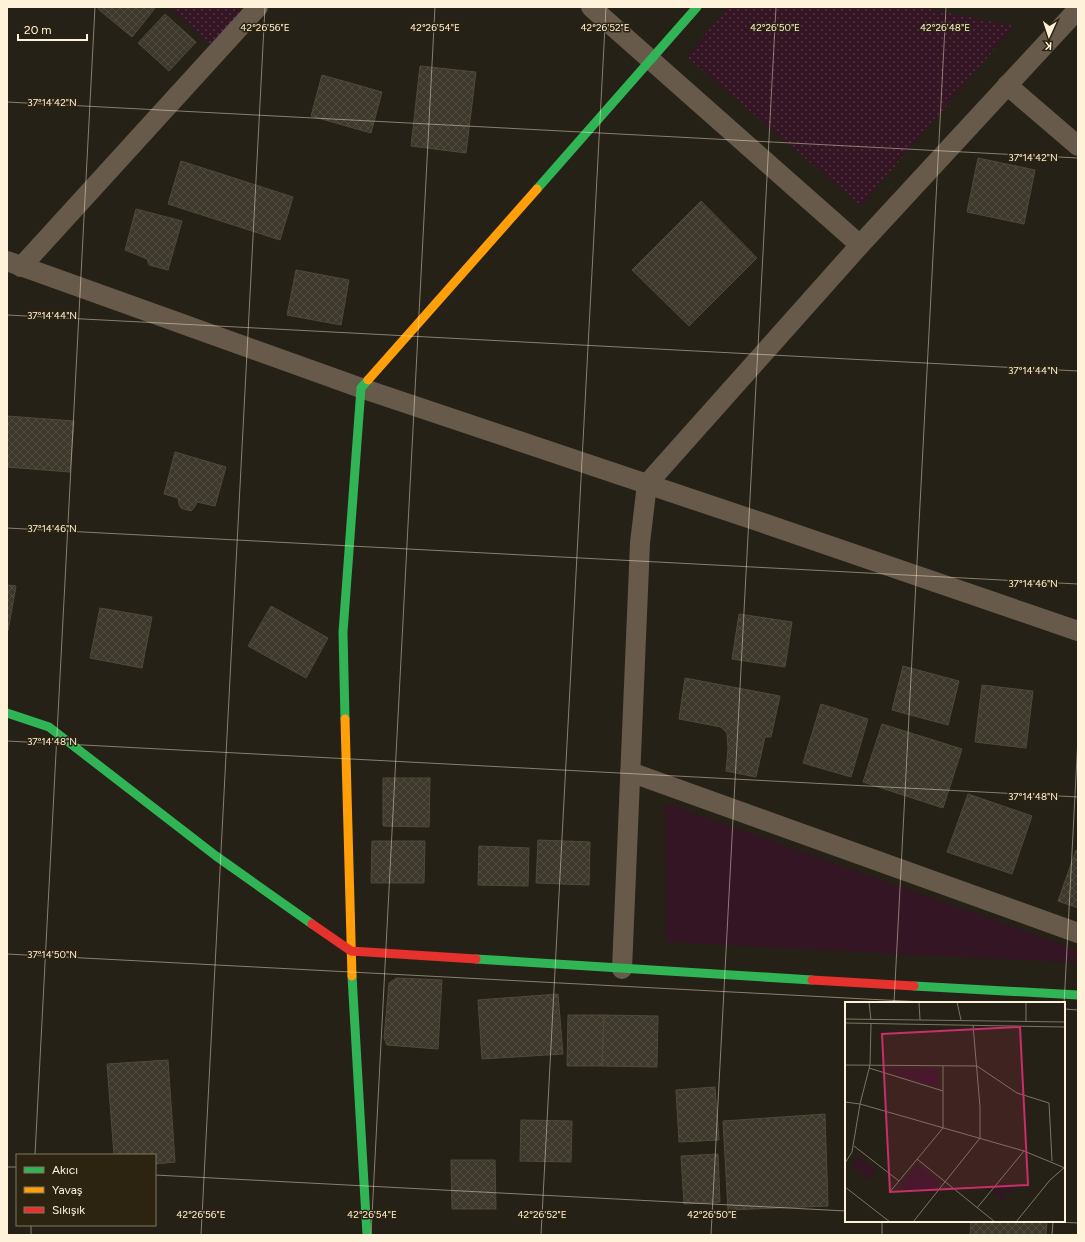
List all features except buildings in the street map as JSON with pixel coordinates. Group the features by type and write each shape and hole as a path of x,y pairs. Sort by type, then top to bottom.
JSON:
{"street":[{"path":"258,7 14,264 361,388 1078,631"},
{"path":"591,7 649,60 860,245"},
{"path":"366,1235 351,951 343,632 361,388 697,7"},
{"path":"622,968 640,543 647,484 860,245 1078,9"},
{"path":"1008,85 1078,146"},
{"path":"7,713 49,727 216,856 351,951 1078,995"},
{"path":"630,772 1078,933"}],"shaded area":[{"path":"169,7 239,7 242,10 211,45"},
{"path":"728,7 920,7 1014,26 861,206 687,57"},
{"path":"665,803 1078,950 1078,963 666,942"}],"traffic: fast":[{"path":"537,189 697,7"},
{"path":"345,719 343,632 361,388 368,380"},
{"path":"7,713 49,727 216,856 312,924"},
{"path":"476,959 812,980"},
{"path":"352,976 367,1235"},
{"path":"914,986 1078,995"}],"traffic: slow":[{"path":"368,380 537,189"},
{"path":"345,719 352,976"}],"traffic: jam":[{"path":"312,924 351,951 476,959"},
{"path":"812,980 914,986"}]}
